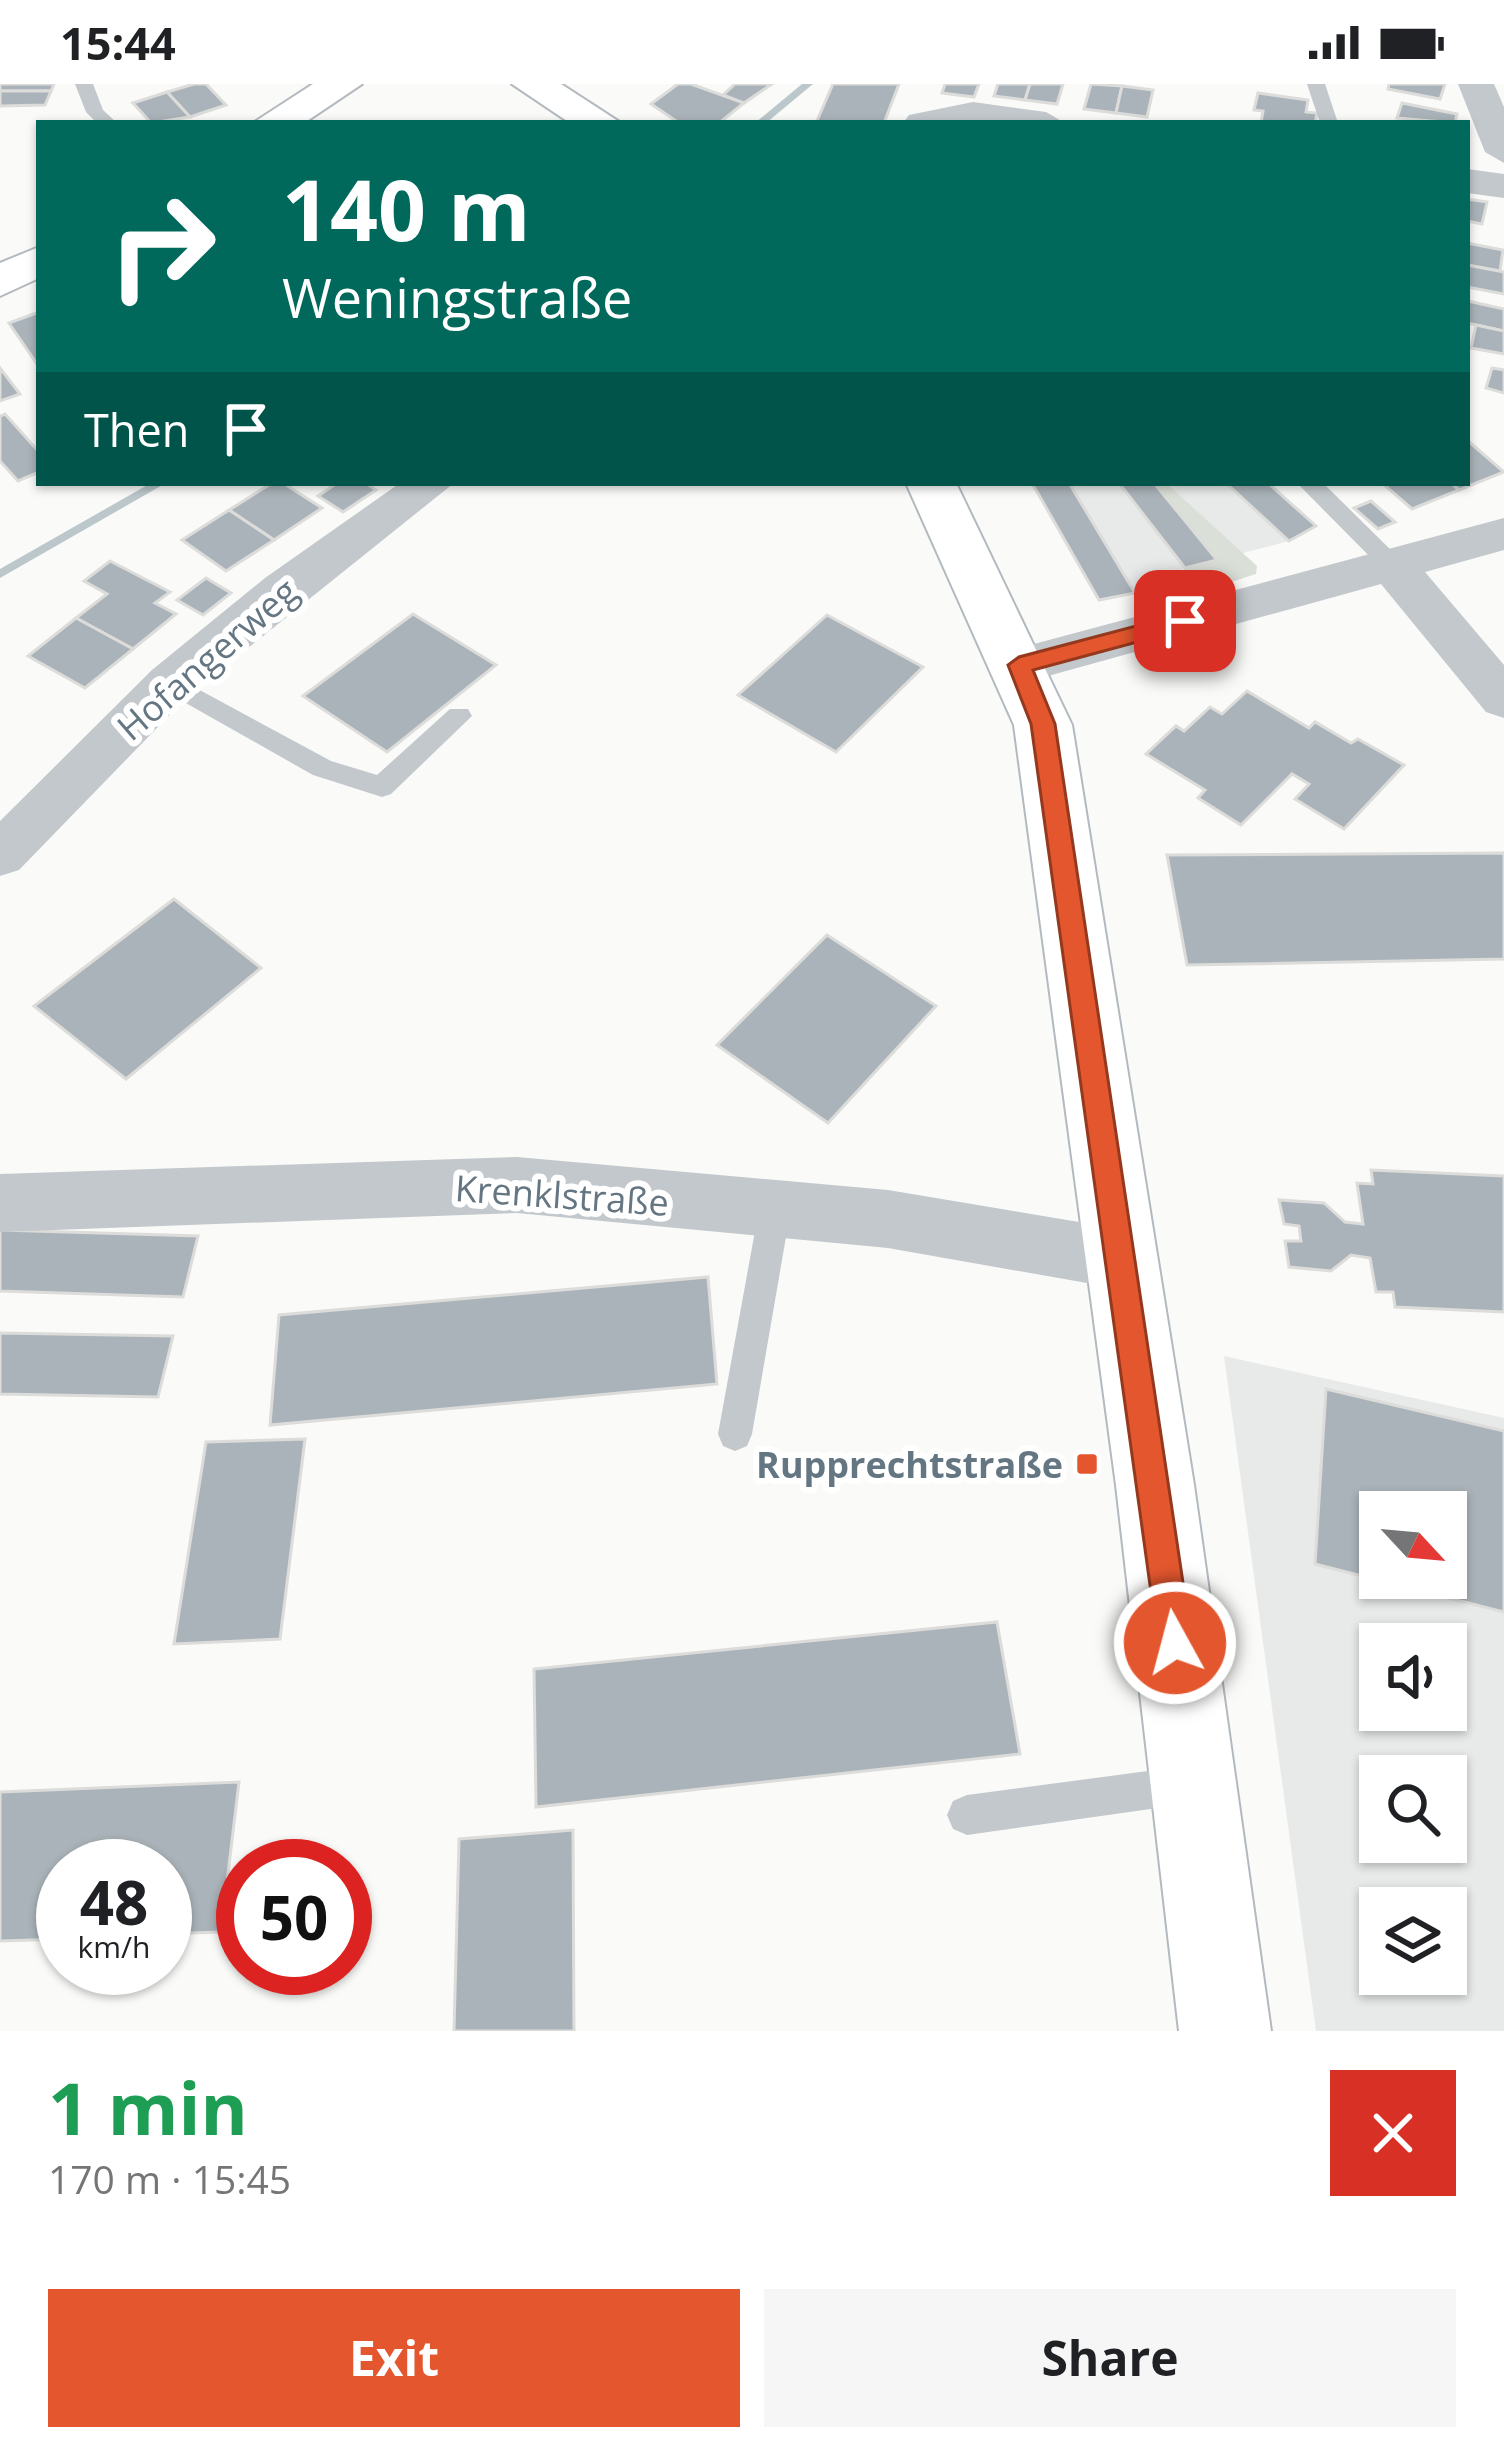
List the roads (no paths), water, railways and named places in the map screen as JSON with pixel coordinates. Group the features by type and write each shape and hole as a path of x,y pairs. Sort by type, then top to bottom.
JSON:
{"main road":[{"path":"279,120 342,84"},
{"path":"532,84 595,120"},
{"path":"0,281 36,262"},
{"path":"932,486 1043,724 1225,2031"}],"street":[{"path":"1476,84 1502,141"},
{"path":"937,120 973,113 1024,120"},
{"path":"1470,181 1504,186"},
{"name":"Hofangerweg","path":"0,855 170,683 282,590 427,486"},
{"path":"1019,665 1504,533"},
{"path":"1393,566 1504,699"},
{"name":"Krenklstraße","path":"0,1203 517,1185 888,1219 1121,1259"}],"lane":[{"path":"84,84 95,112 104,120"},
{"path":"1316,84 1328,120"},
{"path":"1312,486 1393,566"},
{"path":"170,683 322,768 382,787 459,716"},
{"path":"735,1434 771,1231 767,1211"},
{"path":"967,1815 1193,1784"}],"waterway":[{"path":"764,120 808,84"},
{"path":"0,574 155,486"}],"place":[{"name":"Rupprechtstraße","path":"1087,1464"}]}
